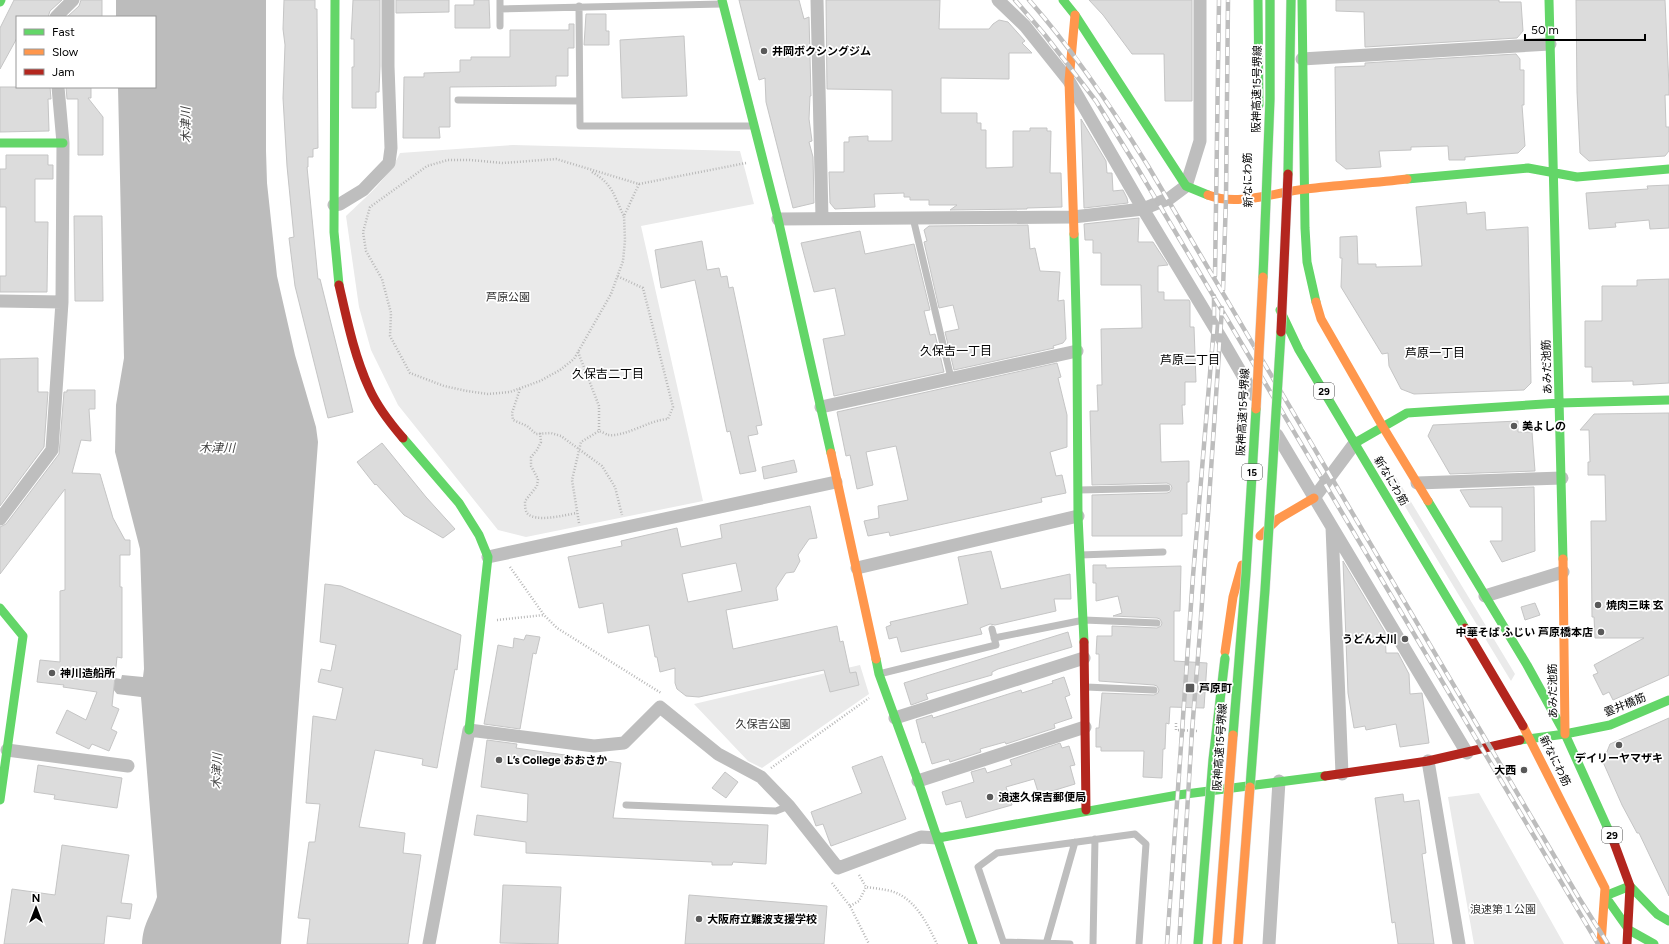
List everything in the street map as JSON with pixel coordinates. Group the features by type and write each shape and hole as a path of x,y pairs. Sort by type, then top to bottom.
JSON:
{"main road":[{"path":"335,0 334,232 338,284 354,349 369,389 388,420 459,503 479,535 488,557 469,730"},
{"path":"1063,0 1075,15 1186,186 1216,198 1242,199 1305,189 1528,168 1577,177 1669,169"},
{"path":"1258,0 1259,115"},
{"name":"阪神高速15号堺線","path":"1217,944 1246,574 1261,305 1270,99 1270,0"},
{"name":"15","path":"1238,944 1268,570 1288,176 1291,0"},
{"name":"新なにわ筋","path":"1302,0 1307,262 1316,305 1321,319 1383,427 1527,665 1565,734 1618,851 1630,886 1628,944"},
{"name":"あみだ池筋","path":"1549,0 1562,478 1565,734"},
{"path":"722,2 778,219 821,407 836,482 857,568 879,674 938,838 973,944"},
{"path":"1075,15 1069,82 1079,490 1078,516 1084,620 1086,810"},
{"name":"新なにわ筋","path":"1260,130 1261,220 1272,290 1284,322 1299,350 1530,738 1605,888 1606,896 1601,944"},
{"path":"0,143 63,143"},
{"path":"1355,443 1407,413 1560,403 1669,400"},
{"path":"1198,944 1225,652 1229,615 1234,591 1241,566 1253,545 1266,529 1290,511 1314,498"},
{"path":"0,608 23,636 0,800"},
{"name":"雲井橋筋","path":"938,838 1086,810 1178,795 1342,774 1428,761 1530,738 1565,734 1610,725 1669,700"},
{"path":"1654,944 1629,930 1606,896 1630,886 1657,914 1669,921"}],"street":[{"path":"57,16 73,0"},
{"path":"334,205 340,204 362,190 389,162 391,148 388,73 388,0"},
{"path":"817,0 822,218"},
{"path":"998,0 1024,26 1069,82 1314,498 1332,525 1467,753"},
{"path":"778,219 1073,217 1143,209 1170,198 1186,186 1200,141 1200,0"},
{"path":"1302,59 1550,44"},
{"path":"0,519 52,450 62,302 63,143 58,88"},
{"path":"0,301 62,302"},
{"path":"821,407 1076,351"},
{"path":"1314,498 1355,443"},
{"path":"1416,483 1562,478"},
{"path":"488,557 836,482"},
{"path":"857,568 1078,516"},
{"path":"1332,525 1342,774"},
{"path":"1485,596 1563,572"},
{"path":"896,718 1084,658"},
{"path":"429,944 469,730 594,746 624,743 660,707 718,754 761,777 789,806 838,868 921,837 938,838"},
{"path":"918,781 1085,727"},
{"path":"7,750 128,766"},
{"path":"1428,761 1460,944"},
{"path":"1269,944 1279,781"}],"lane":[{"path":"500,0 500,26"},
{"path":"500,9 722,2"},
{"path":"580,6 580,126 754,126"},
{"path":"458,100 579,101"},
{"path":"913,218 951,378"},
{"path":"1079,490 1167,488"},
{"path":"1080,555 1163,552"},
{"path":"994,638 1084,620 1157,623"},
{"path":"879,674 996,645 992,629"},
{"path":"1084,687 1154,690"},
{"path":"626,805 776,811 789,806"},
{"path":"1070,944 1004,943 978,868 997,853 1135,834 1146,844 1139,944"},
{"path":"1093,944 1095,840"},
{"path":"1046,944 1075,842"}],"path":[{"path":"588,169 605,179 615,194 624,216 626,240 623,261 611,294 574,359 560,370 540,381 510,392 488,394 467,392 444,386 410,373 390,336 391,313 382,279 366,251 362,232 370,207 427,166 448,160 504,163 556,159 639,184 762,159"},
{"path":"624,216 639,184"},
{"path":"599,431 608,435 622,433 659,419 668,419 673,407 643,288 617,276"},
{"path":"578,352 599,406 599,431"},
{"path":"520,388 512,413 513,420 527,426 536,434 551,433 561,436 602,466 615,487 623,517"},
{"path":"581,527 577,513 572,480 581,442 599,431"},
{"path":"540,433 541,442 532,457 531,462 531,466 538,479 537,486 525,501 526,511 536,519 577,513"},
{"path":"510,567 544,615 557,628 662,694"},
{"path":"495,620 544,615"},
{"path":"770,769 872,696"},
{"path":"1176,723 1176,730 1204,732"},
{"path":"857,873 866,887 892,892 912,903 927,924 937,944"},
{"path":"832,883 850,906 869,944"},
{"path":"850,906 859,900 866,887"}],"green space":[{"name":"芦原公園","path":"513,145 740,151 754,204 641,226 703,501 526,537 498,530 398,405 371,350 359,307 346,216 369,195 383,179 400,153"},
{"path":"1396,477 1515,674 1511,681 1389,480"},
{"name":"久保吉公園","path":"860,665 869,694 762,768 748,761 694,704"},
{"name":"浪速第１公園","path":"1479,793 1564,944 1474,944 1448,797"}],"water":[{"name":"木津川","path":"116,0 266,0 267,183 277,276 295,355 316,427 318,442 281,944 142,944 144,930 157,897 141,697 117,694 113,689 115,678 121,679 122,675 143,677 144,669 140,549 115,452 116,405 124,358 118,88 156,88 156,16 116,16"}],"building":[{"path":"14,0 62,0 50,11 48,16 16,16 16,40 0,69 0,28"},
{"path":"81,0 102,0 102,16 68,16 79,6"},
{"path":"284,0 315,0 315,9 317,9 318,148 313,149 313,157 308,157 307,167 318,279 320,279 353,412 328,418 295,286 289,238 294,237 287,166 283,98 285,45 283,29"},
{"path":"353,0 380,0 380,66 379,92 376,92 376,108 352,108 354,39 351,39"},
{"path":"396,0 449,0 449,12 396,13"},
{"path":"474,0 489,0 490,28 455,28 455,5 474,5"},
{"path":"739,0 799,0 804,19 809,17 811,96 809,119 812,141 809,142 813,157 814,203 793,208 766,102 765,78 759,80"},
{"path":"826,0 940,0 939,29 989,29 999,20 1008,22 1025,41 1022,43 1032,53 1009,53 1009,79 941,78 941,113 977,113 977,123 981,123 981,130 986,130 986,168 1013,167 1013,131 1030,131 1030,128 1047,128 1047,131 1051,131 1050,173 1061,173 1062,207 950,210 957,205 929,205 929,200 910,200 910,197 904,197 904,193 874,194 875,207 835,209 830,203 829,172 844,172 844,142 849,142 849,137 868,136 868,141 892,141 892,90 827,89"},
{"path":"1089,0 1192,0 1192,101 1165,101 1164,54 1132,54 1103,15"},
{"path":"1336,0 1499,0 1499,2 1521,2 1523,31 1517,38 1365,47 1364,12 1336,11"},
{"path":"1576,0 1665,0 1669,95 1665,95 1666,127 1669,127 1669,151 1665,156 1589,161 1580,153 1577,92"},
{"path":"586,14 606,14 606,31 609,31 609,45 584,45"},
{"path":"569,24 574,24 574,48 568,48 568,76 556,76 556,86 450,87 450,127 439,127 440,138 403,138 404,77 424,77 424,73 460,72 460,60 471,60 471,57 510,57 510,30 569,30"},
{"path":"684,36 687,96 622,98 620,40"},
{"path":"1516,54 1520,59 1520,70 1524,70 1524,105 1522,105 1525,146 1518,153 1465,157 1465,160 1449,160 1448,146 1411,147 1411,150 1379,151 1381,167 1346,169 1336,161 1335,67 1365,66 1365,63"},
{"path":"0,87 50,88 51,99 48,99 49,131 0,132"},
{"path":"66,88 91,88 91,98 88,98 103,117 103,155 78,155 78,99 67,99"},
{"path":"1081,119 1106,161 1107,173 1112,173 1113,191 1123,190 1128,203 1084,208"},
{"path":"6,155 48,155 48,165 53,165 53,179 35,179 35,222 48,222 47,292 0,292 0,276 6,276 6,207 0,207 0,169 6,169"},
{"path":"1669,185 1669,228 1650,229 1649,220 1615,223 1616,227 1589,229 1586,193 1648,189 1647,186"},
{"path":"1466,202 1467,214 1485,212 1486,230 1528,227 1531,383 1524,390 1414,394 1401,389 1389,366 1388,353 1382,354 1341,287 1342,258 1340,258 1340,237 1357,236 1358,264 1376,264 1376,267 1422,266 1416,207"},
{"path":"74,216 102,216 103,301 75,301"},
{"path":"1139,218 1138,242 1153,242 1168,265 1158,266 1158,292 1164,292 1164,300 1189,300 1190,302 1190,327 1194,327 1196,382 1185,382 1185,405 1182,405 1183,424 1160,424 1161,462 1189,461 1189,482 1187,482 1187,514 1182,514 1182,536 1092,536 1092,495 1167,493 1170,492 1172,488 1171,485 1167,483 1092,485 1090,411 1098,411 1097,385 1102,385 1101,329 1142,328 1141,285 1101,285 1101,253 1093,253 1093,240 1085,240 1084,224"},
{"path":"1028,225 1030,249 1035,248 1040,271 1060,272 1058,301 1064,300 1066,339 1063,343 1053,346 1054,348 954,370 945,332 959,329 953,305 939,308 924,242 927,241 924,230 929,226"},
{"path":"860,231 865,254 914,244 930,310 924,311 930,335 935,334 944,372 834,396 823,339 845,335 835,288 814,292 801,243"},
{"path":"702,241 707,270 719,268 721,277 727,276 729,288 733,287 762,425 756,426 758,434 748,436 756,471 740,474 730,431 727,432 695,280 661,288 655,250"},
{"path":"1669,279 1669,383 1633,385 1633,381 1592,382 1592,367 1585,367 1585,321 1602,321 1602,286 1637,286 1637,280"},
{"path":"38,358 38,392 48,392 44,447 0,506 0,359"},
{"path":"1057,363 1061,377 1058,378 1067,415 1067,447 1050,452 1056,476 1062,475 1066,493 1041,498 1042,502 890,536 889,532 868,536 864,521 879,518 878,506 908,500 896,446 866,452 873,485 857,489 850,455 846,456 837,412"},
{"path":"67,390 95,390 95,409 89,409 91,441 81,440 72,473 100,474 113,518 125,540 130,540 130,555 120,555 120,587 122,587 122,658 117,657 112,706 119,709 111,729 117,732 109,751 92,744 89,749 56,733 67,710 86,720 97,692 63,687 64,685 37,682 40,660 60,662 60,591 65,590 65,489 0,574 0,527 6,524 59,454 64,392 67,392"},
{"path":"1669,413 1669,675 1613,700 1609,692 1603,695 1593,675 1598,673 1594,665 1644,638 1595,638 1594,617 1592,617 1591,521 1606,521 1605,475 1588,475 1588,462 1590,462 1589,430 1580,430 1594,414"},
{"path":"1518,421 1518,432 1532,432 1535,471 1450,474 1428,436 1433,425"},
{"path":"382,443 426,497 455,529 443,538 404,515 376,484 375,485 357,462"},
{"path":"794,460 797,472 764,479 762,467"},
{"path":"1534,487 1535,551 1502,562 1490,541 1502,541 1502,507 1470,507 1460,490"},
{"path":"810,506 817,538 809,539 798,555 800,561 794,572 786,573 776,588 778,600 726,610 733,649 837,626 840,642 843,641 850,673 856,672 859,685 830,692 824,670 699,697 686,696 677,689 675,683 675,668 660,672 657,657 655,657 649,625 608,633 603,603 579,608 568,557 622,546 621,541 677,528 681,547 722,538 720,525","holes":["736,563 742,591 688,602 682,574"]},
{"path":"991,551 1001,589 1070,574 1071,599 1054,599 1056,611 995,625 990,624 980,628 982,634 901,652 897,637 889,639 886,627 891,625 890,622 968,604 958,557"},
{"path":"1343,561 1385,632 1386,653 1398,653 1409,674 1410,694 1422,693 1429,743 1400,747 1396,724 1366,730 1365,726 1354,728 1348,693"},
{"path":"1093,565 1106,565 1106,568 1181,566 1180,611 1174,611 1174,661 1207,663 1204,708 1170,707 1169,724 1166,723 1165,749 1163,749 1162,778 1143,777 1144,751 1101,751 1101,747 1096,747 1096,728 1099,728 1102,693 1154,695 1158,693 1159,690 1157,686 1154,685 1099,681 1099,654 1096,654 1097,636 1112,636 1112,626 1157,628 1161,626 1162,623 1160,619 1157,618 1113,616 1122,613 1118,596 1096,601 1096,583 1093,583"},
{"path":"325,584 341,586 461,635 457,670 455,669 437,768 422,765 423,759 375,750 359,827 405,833 403,853 421,855 408,944 307,944 310,919 298,918 309,842 315,842 320,804 306,803 313,716 336,720 343,688 318,682 321,669 331,671 336,645 320,642"},
{"path":"1535,603 1540,615 1525,620 1521,607"},
{"path":"1068,632 1072,647 998,669 992,672 992,675 926,694 928,699 911,705 904,683"},
{"path":"526,635 540,637 536,654 533,653 520,729 484,724 498,645 513,648 514,638 524,640"},
{"path":"1064,677 1070,695 1065,697 1072,718 1054,724 1055,728 1006,744 1005,742 980,749 981,752 950,762 949,759 932,764 925,742 922,743 916,720 932,715 933,718 1021,690 1022,693 1053,683 1052,681"},
{"path":"1669,718 1669,896 1639,833 1637,833 1622,805 1603,762 1610,744"},
{"path":"487,740 517,744 516,748 621,763 613,818 768,825 766,864 733,862 732,865 712,865 712,862 526,853 526,842 474,835 477,815 527,822 528,794 481,787"},
{"path":"1060,743 1062,748 1069,746 1075,765 1070,766 1075,784 1039,795 1034,779 1006,787 1012,805 966,818 961,801 946,805 942,792 974,782 971,772 985,768 987,773 1012,765 1010,760"},
{"path":"882,756 906,819 831,846 823,824 816,826 811,812 862,793 852,767"},
{"path":"38,765 122,778 117,808 54,799 55,795 34,792"},
{"path":"725,772 738,782 726,798 712,788"},
{"path":"1403,794 1404,802 1419,800 1426,853 1422,854 1434,944 1398,944 1395,922 1392,923 1375,798"},
{"path":"62,845 129,855 121,903 132,904 130,919 107,916 104,944 4,944 12,889 55,895"},
{"path":"503,885 561,887 558,944 500,943"},
{"path":"689,895 827,906 824,944 685,944"}],"railway":[{"path":"1015,0 1045,35 1096,101 1138,169 1598,944"},
{"path":"1029,0 1062,39 1092,80 1148,166 1579,898 1608,944"},
{"path":"1215,276 1219,0"},
{"path":"1223,290 1226,199 1228,0"},
{"path":"1167,944 1193,576 1214,326 1214,296"},
{"path":"1179,944 1192,731 1222,308"}],"traffic: fast":[{"path":"335,0 334,232 339,285"},
{"path":"722,0 778,219 831,453"},
{"path":"1063,0 1075,15 1186,186 1208,195"},
{"path":"1258,0 1259,105"},
{"path":"1263,277 1270,99 1270,0"},
{"path":"1288,174 1291,0"},
{"path":"1302,0 1305,228 1307,262 1316,302"},
{"path":"1549,0 1563,559"},
{"path":"0,143 63,143"},
{"path":"1407,179 1528,168 1577,177 1669,169"},
{"path":"1074,234 1077,351 1078,516 1084,642"},
{"path":"1280,310 1299,350 1465,628"},
{"path":"1250,787 1265,590 1281,332"},
{"path":"1355,443 1407,413 1560,403 1669,400"},
{"path":"1233,735 1246,573 1256,409"},
{"path":"403,438 459,503 479,535 488,557 469,730"},
{"path":"1428,501 1527,665 1565,734 1613,840"},
{"path":"0,608 23,636 0,800"},
{"path":"1198,944 1213,760 1225,658"},
{"path":"876,659 879,674 918,781 973,944"},
{"path":"1520,740 1565,734 1610,725 1669,700"},
{"path":"938,838 1178,795 1325,776"},
{"path":"1654,944 1629,930 1605,896 1630,886 1657,914 1669,921"}],"traffic: slow":[{"path":"1074,234 1069,81 1075,15"},
{"path":"1208,195 1232,200 1257,198 1306,189 1407,179"},
{"path":"1256,409 1263,277"},
{"path":"1316,302 1321,319 1383,427 1428,501"},
{"path":"831,453 876,659"},
{"path":"1260,536 1278,519 1314,498"},
{"path":"1563,559 1565,734"},
{"path":"1225,652 1233,597 1242,565"},
{"path":"1523,726 1605,888 1601,944"},
{"path":"1217,944 1233,735"},
{"path":"1238,944 1250,787"}],"traffic: jam":[{"path":"1281,332 1288,174"},
{"path":"339,285 351,337 364,376 372,395 380,408 403,438"},
{"path":"1465,628 1523,726"},
{"path":"1084,642 1086,810"},
{"path":"1325,776 1428,761 1520,740"},
{"path":"1613,840 1630,886 1627,944"}],"place":[{"name":"井岡ボクシングジム","path":"764,51"},
{"name":"美よしの","path":"1514,426"},
{"name":"焼肉三昧 玄","path":"1598,605"},
{"name":"中華そば ふじい 芦原橋本店","path":"1601,632"},
{"name":"うどん大川","path":"1405,639"},
{"name":"神川造船所","path":"52,673"},
{"name":"芦原町","path":"1190,688"},
{"name":"デイリーヤマザキ","path":"1619,745"},
{"name":"L’s College おおさか","path":"499,760"},
{"name":"大西","path":"1524,770"},
{"name":"浪速久保吉郵便局","path":"990,797"},
{"name":"大阪府立難波支援学校","path":"699,919"}],"district":[{"name":"久保吉一丁目","path":"956,351"},
{"name":"芦原一丁目","path":"1435,353"},
{"name":"芦原二丁目","path":"1190,360"},
{"name":"久保吉二丁目","path":"608,374"}]}
